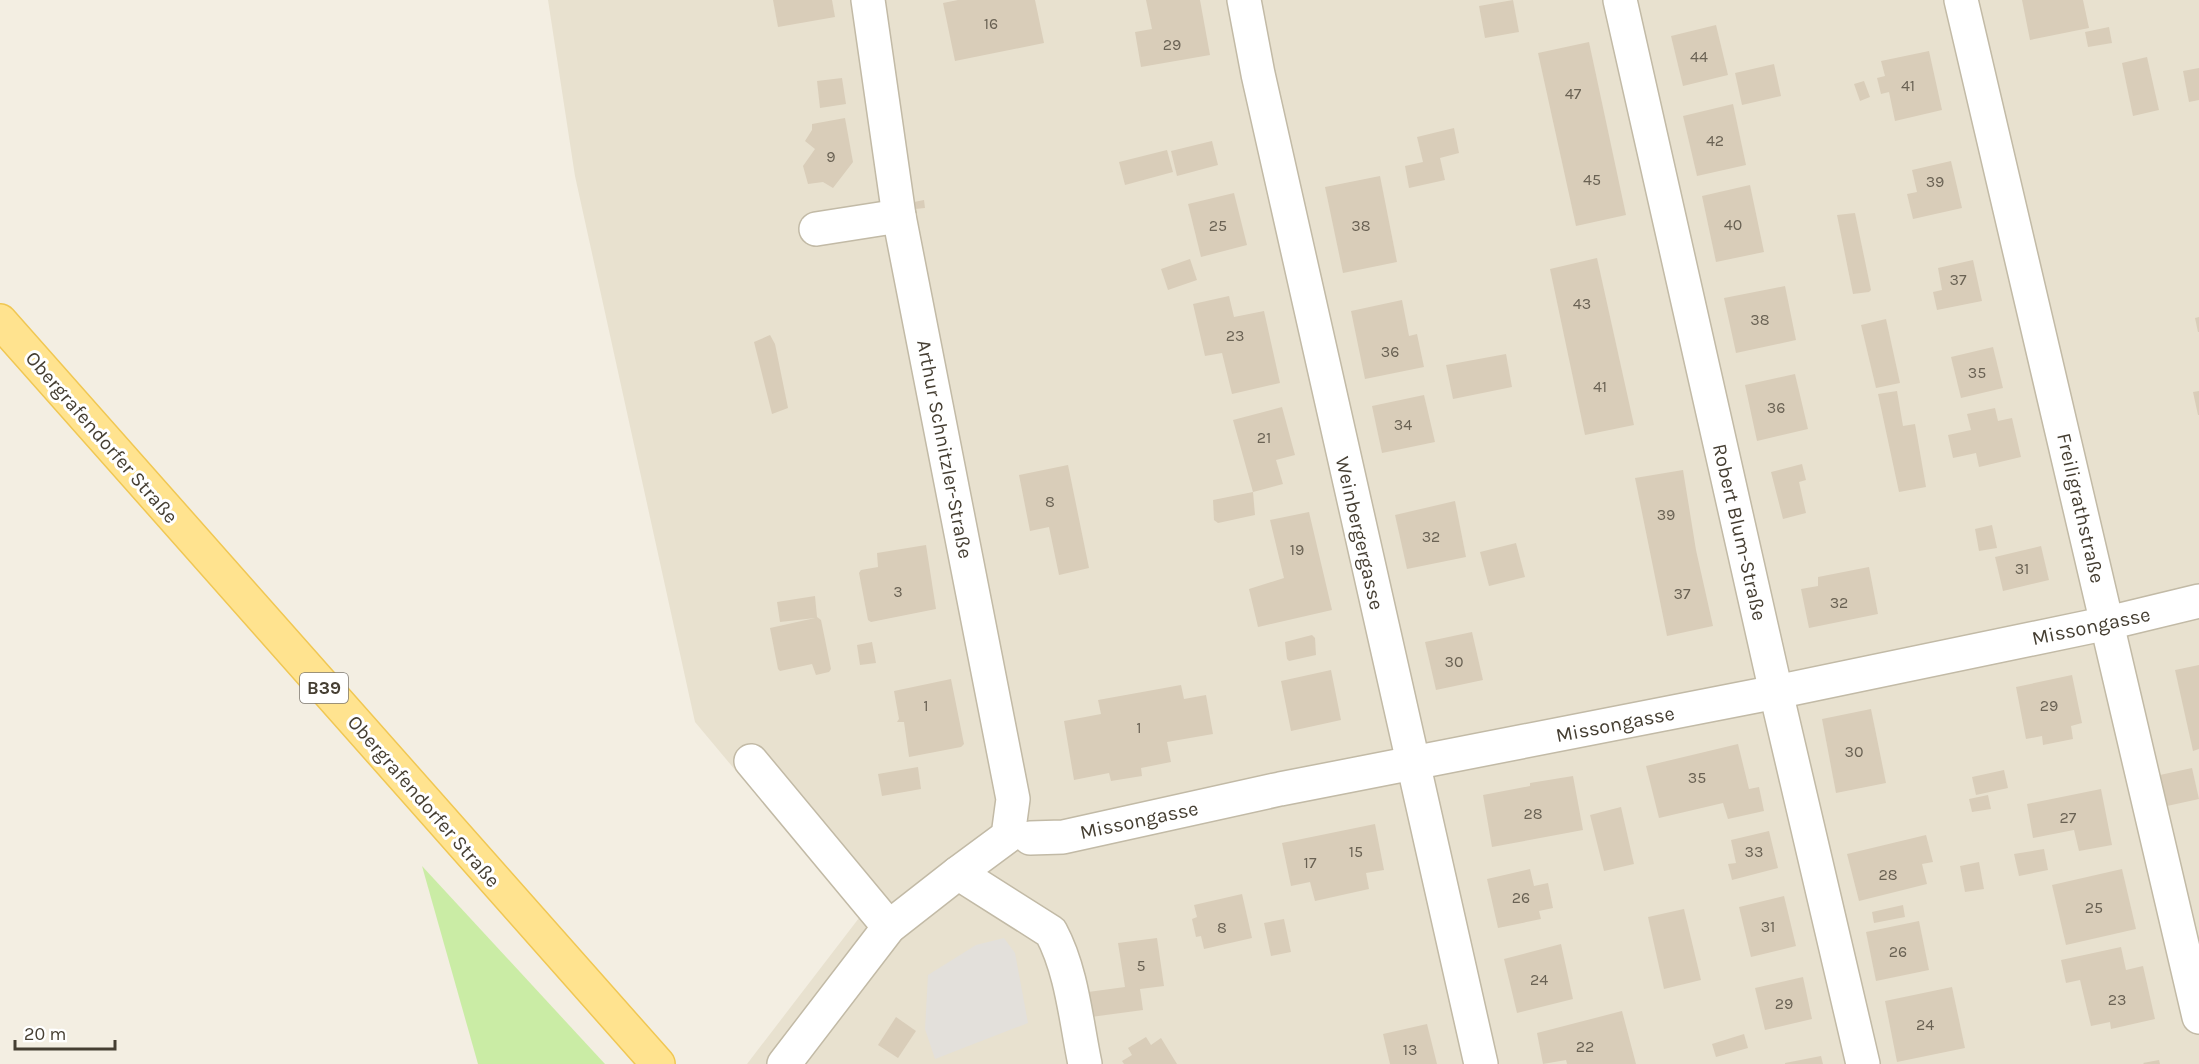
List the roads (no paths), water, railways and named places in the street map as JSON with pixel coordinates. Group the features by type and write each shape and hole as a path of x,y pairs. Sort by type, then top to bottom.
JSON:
{"main road":[{"name":"Obergrafendorfer Straße","path":"0,321 658,1064"}],"street":[{"name":"Arthur Schnitzler-Straße","path":"784,1064 889,927 1008,836 1013,798 899,216 868,0"},
{"name":"Weinbergergasse","path":"1244,0 1263,97 1481,1064"},
{"name":"Robert Blum-Straße","path":"1620,0 1776,692 1863,1064"},
{"name":"Freiligrathstraße","path":"1961,0 2199,1017"},
{"path":"816,229 899,216"},
{"name":"Missongasse","path":"1030,838 1063,837 1280,789 1776,692 2108,623 2199,601"},
{"path":"751,761 889,927"},
{"path":"958,873 1051,932 1059,947 1066,973 1085,1064"}]}
